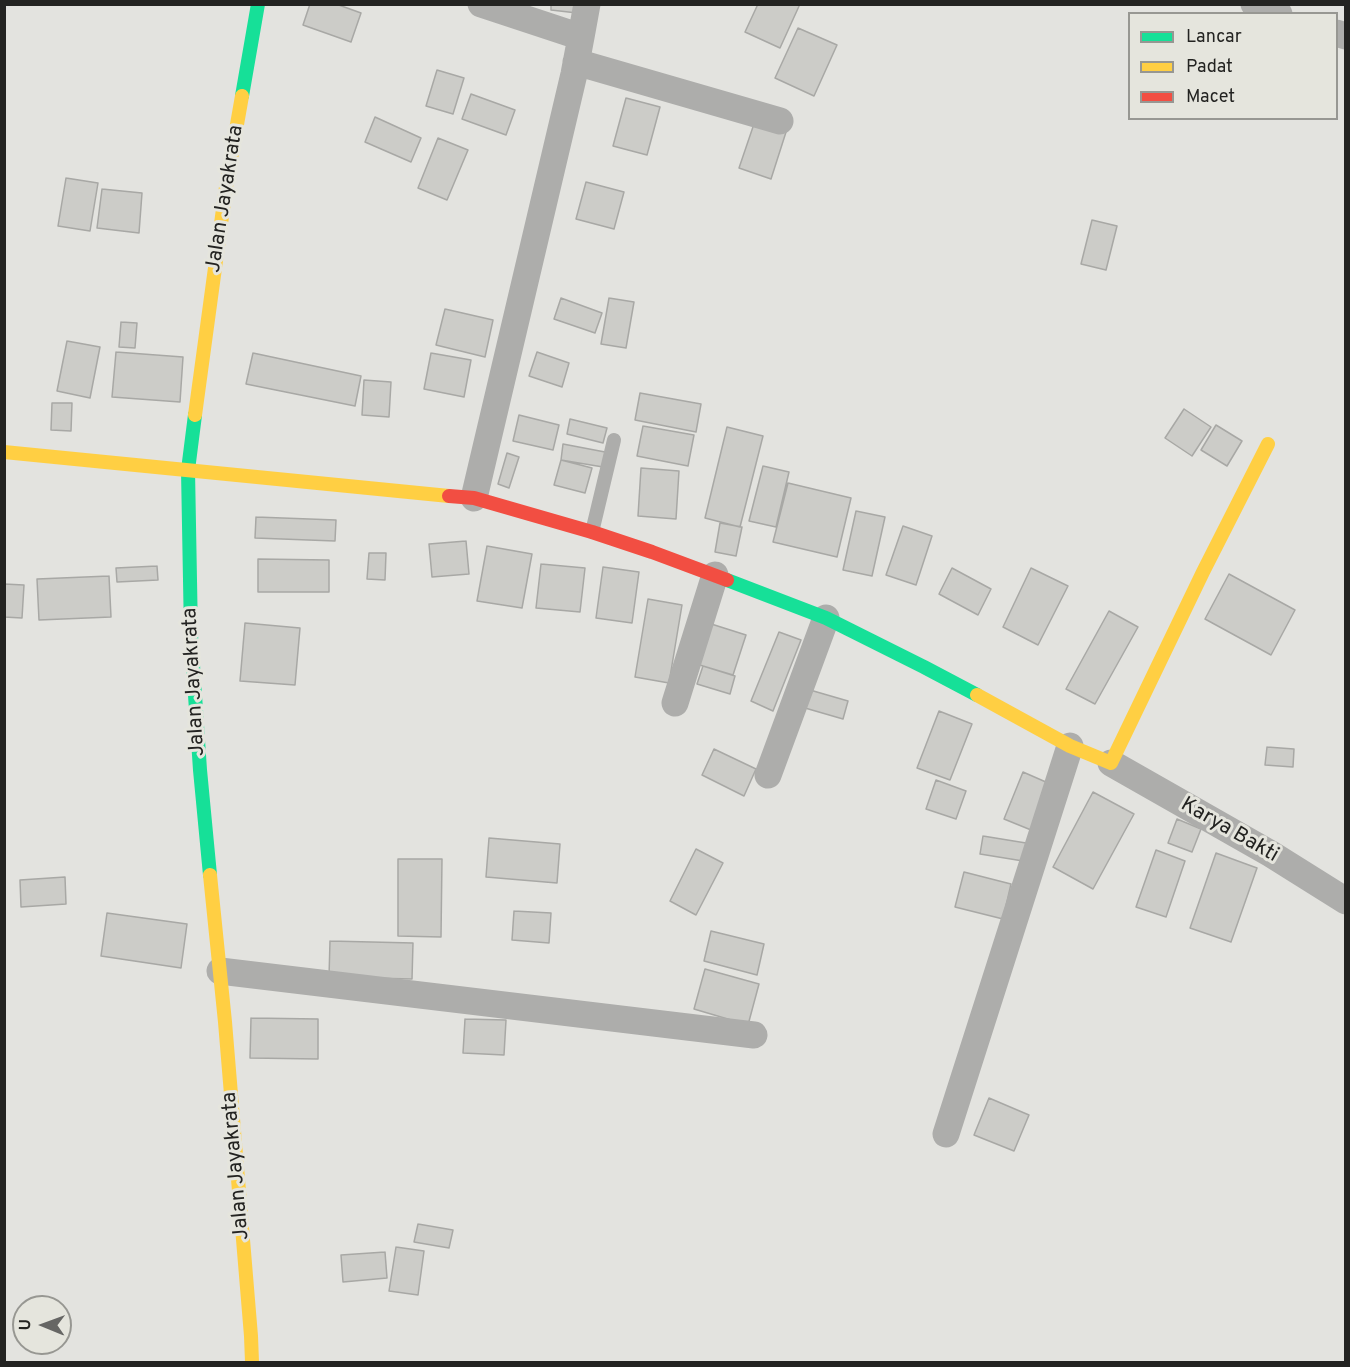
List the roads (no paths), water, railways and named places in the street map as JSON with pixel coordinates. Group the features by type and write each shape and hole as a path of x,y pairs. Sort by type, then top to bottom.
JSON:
{"street":[{"name":"Jalan Jayakrata","path":"252,1362 220,971 200,770 191,635 188,470 226,187 258,4"},
{"path":"481,4 578,49 780,121"},
{"path":"474,498 578,49 586,4"},
{"path":"1254,4 1274,12"},
{"path":"4,452 474,498 592,532 715,575 826,618 924,667 1070,746 1111,763 1268,444"},
{"path":"675,703 715,575"},
{"path":"768,775 826,618"},
{"path":"946,1134 1070,746"},
{"name":"Karya Bakti","path":"1111,763 1271,854 1346,901"},
{"path":"220,971 754,1035"}],"lane":[{"path":"592,532 614,440"}]}
